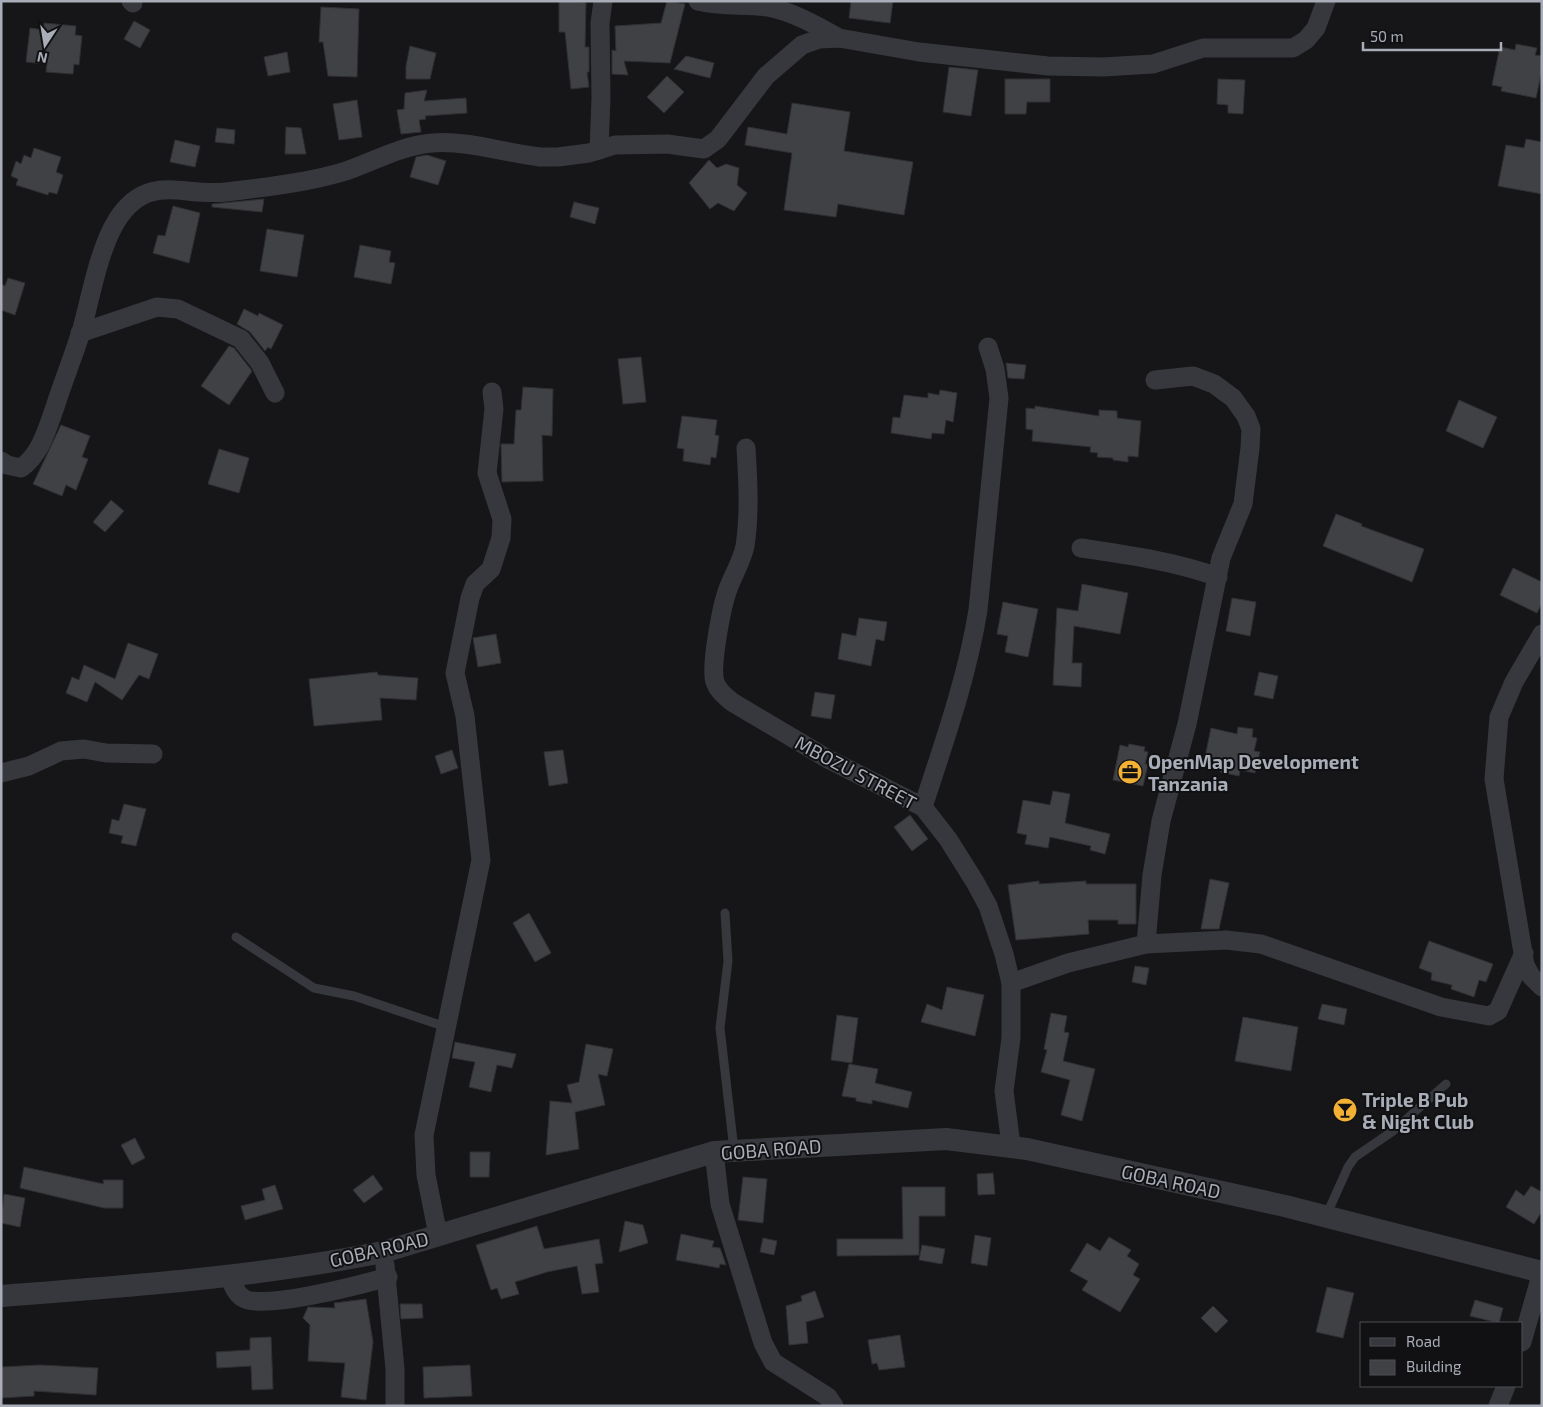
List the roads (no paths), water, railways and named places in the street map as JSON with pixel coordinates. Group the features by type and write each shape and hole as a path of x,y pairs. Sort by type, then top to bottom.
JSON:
{"street":[{"path":"599,150 601,98 600,23 603,1"},
{"path":"698,1 712,5 768,7 795,15 839,38"},
{"path":"1,460 7,466 21,468 37,453 80,333 107,243 116,222 127,207 146,194 169,188 201,193 224,192 307,180 347,170 408,146 434,143 540,157 558,157 599,150 615,145 645,144 704,149 718,139 766,76 802,45 819,39 839,38 919,52 1048,66 1103,67 1153,64 1203,48 1293,48 1306,40 1316,28 1326,1"},
{"path":"80,333 157,307 178,309 241,338 260,363 275,393"},
{"path":"922,807 956,708 973,642 978,610 1000,398 995,369 988,348"},
{"path":"1146,944 1152,875 1161,821 1187,724 1221,558 1243,504 1251,429 1246,416 1233,398 1214,384 1193,376 1155,380"},
{"path":"438,1235 426,1175 424,1135 481,860 465,716 455,673 470,598 475,584 491,568 501,538 502,519 487,473 494,409 492,392"},
{"name":"MBOZU STREET","path":"746,448 749,511 744,549 727,590 716,645 713,671 715,683 721,692 732,702 828,760 922,807 948,839 988,906 1004,954 1011,983 1011,1038 1004,1091 1011,1145"},
{"path":"1081,548 1128,554 1186,566 1218,577"},
{"path":"1542,634 1514,682 1500,717 1494,779 1526,964 1531,976 1542,987"},
{"path":"1,773 29,766 62,751 84,749 106,753 153,754"},
{"path":"1011,983 1068,963 1146,944 1226,940 1261,944 1441,1007 1489,1016 1498,1011 1524,953"},
{"name":"GOBA ROAD","path":"1,1296 161,1284 336,1261 383,1252 724,1152 946,1138 1011,1145 1326,1216 1542,1272"},
{"path":"724,1152 720,1204 763,1343 773,1362 828,1397 834,1406"},
{"path":"383,1252 388,1277 395,1369 395,1406"},
{"path":"1523,1338 1542,1272"},
{"path":"229,1275 237,1293 243,1299 257,1303 324,1292 388,1277"},
{"path":"1498,1406 1506,1387"}],"lane":[{"path":"724,1152 720,1028 728,961 725,913"},
{"path":"236,937 314,988 354,996 446,1027"},
{"path":"1326,1216 1348,1167 1356,1156 1393,1131 1446,1084"}],"place":[{"name":"OpenMap Development Tanzania","path":"1130,772"},
{"name":"Triple B Pub & Night Club","path":"1345,1110"}]}
